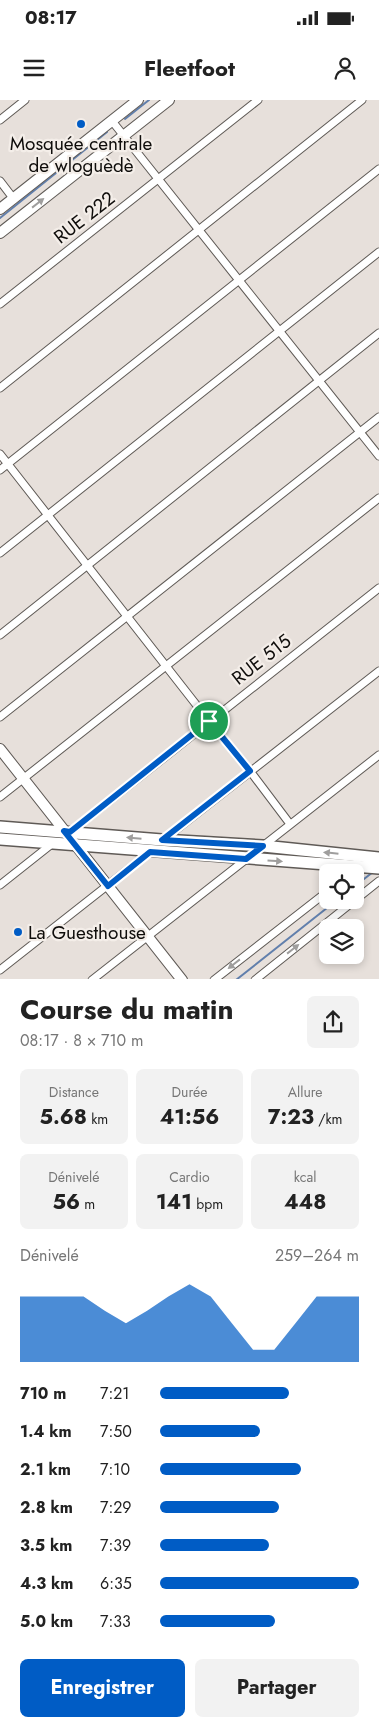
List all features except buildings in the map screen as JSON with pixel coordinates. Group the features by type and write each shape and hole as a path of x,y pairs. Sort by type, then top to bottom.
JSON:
{"main road":[{"path":"0,209 138,100"},
{"path":"0,233 169,100"},
{"path":"0,749 67,831 75,845 181,979"},
{"path":"0,827 377,855"},
{"path":"0,839 319,866"},
{"path":"364,869 379,868"}],"street":[{"path":"0,120 25,100"},
{"name":"RUE 222","path":"0,304 258,100"},
{"path":"0,388 362,100"},
{"path":"112,121 379,456"},
{"path":"0,470 379,169"},
{"path":"0,181 13,198"},
{"path":"0,553 379,252"},
{"path":"0,635 320,382 379,333"},
{"path":"0,718 379,417"},
{"path":"0,454 290,824"},
{"path":"0,797 379,498"},
{"name":"RUE 515","path":"67,831 379,588"},
{"path":"162,840 379,671"},
{"path":"93,979 379,755"},
{"path":"0,885 54,843"},
{"path":"0,970 150,852"},
{"path":"256,979 379,881"},
{"path":"215,979 319,898"}],"waterway":[{"path":"125,119 149,100"},
{"path":"0,218 107,132"},
{"path":"364,879 373,872"},
{"path":"237,979 326,909"}],"place":[{"name":"Mosquée centrale de wloguèdè","path":"81,124"},
{"name":"La Guesthouse","path":"18,932"}],"route":[{"path":"209,721 250,771 162,840 263,846 246,859 150,852 108,886 64,831 70,832 209,721"}]}
